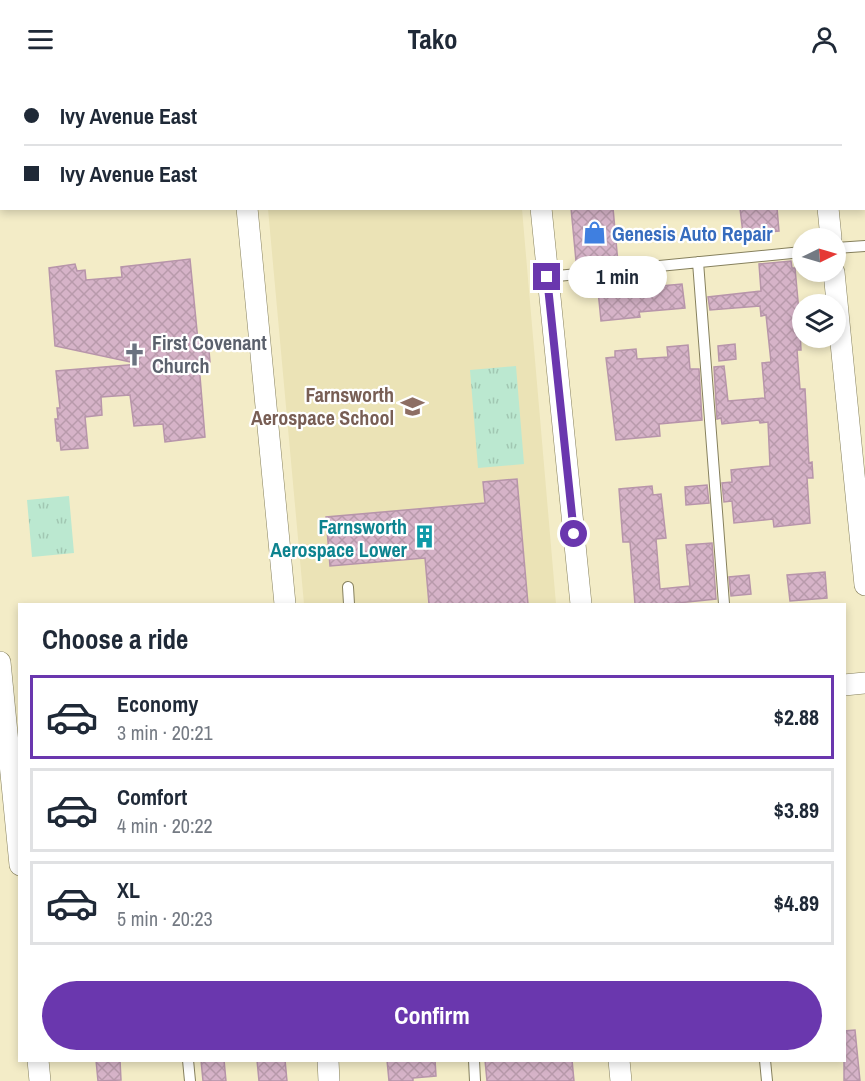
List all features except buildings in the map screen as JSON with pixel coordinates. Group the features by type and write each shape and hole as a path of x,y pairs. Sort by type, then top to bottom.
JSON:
{"street":[{"path":"247,210 285,603"},
{"path":"541,210 582,603"},
{"path":"828,210 830,228"},
{"path":"835,282 865,585"},
{"path":"0,662 18,845"},
{"path":"846,685 865,683"},
{"path":"38,1062 40,1081"},
{"path":"328,1062 330,1081"},
{"path":"619,1062 621,1081"}],"lane":[{"path":"846,247 865,246"},
{"path":"547,277 792,253"},
{"path":"698,262 724,603"},
{"path":"348,587 350,603"},
{"path":"188,1062 189,1081"},
{"path":"474,1062 476,1081"},
{"path":"765,1062 767,1081"}],"shaded area":[{"name":"Farnsworth Aerospace School","path":"268,210 522,210 556,603 304,603"}],"green space":[{"path":"516,366 524,464 478,468 470,370"},
{"path":"69,496 74,553 32,557 27,500"}],"place":[{"name":"Genesis Auto Repair","path":"594,233"},
{"name":"First Covenant Church","path":"134,354"},
{"name":"Farnsworth Aerospace School","path":"412,406"},
{"name":"Farnsworth Aerospace Lower","path":"425,537"}],"route":[{"path":"547,277 574,534"}]}
